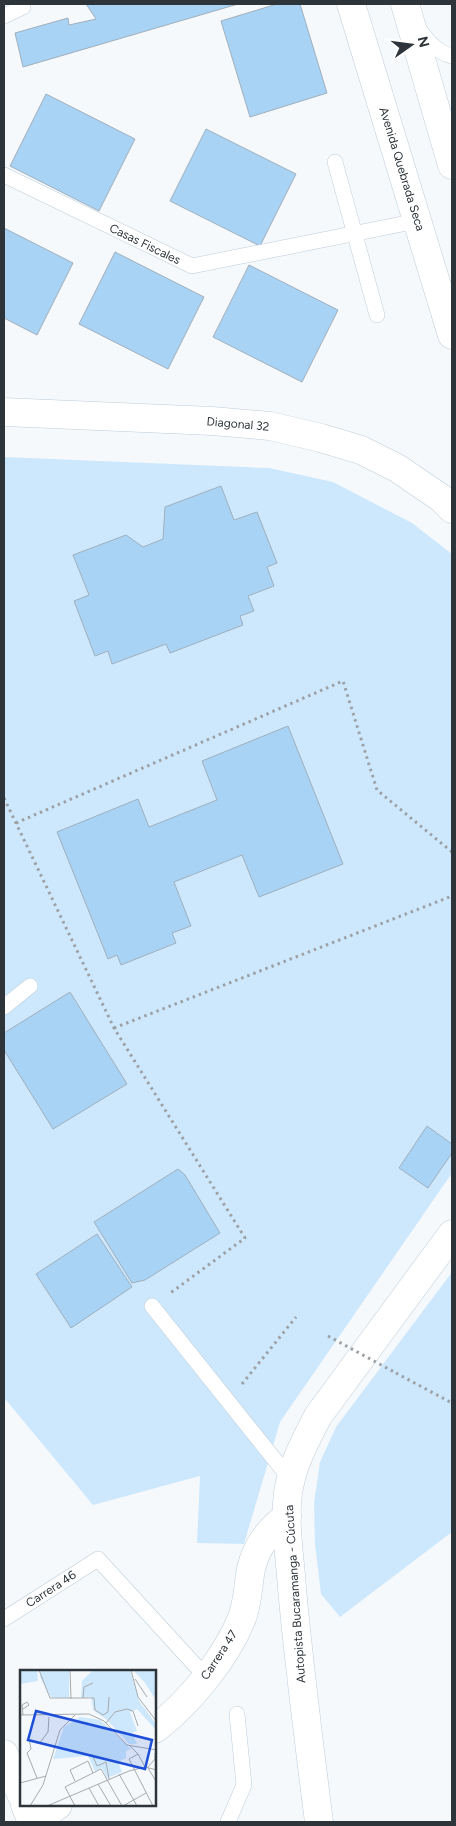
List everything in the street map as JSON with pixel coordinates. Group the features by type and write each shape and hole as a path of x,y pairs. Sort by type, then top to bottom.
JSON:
{"main road":[{"name":"Avenida Quebrada Seca","path":"351,4 452,335"},
{"path":"406,8 452,165"},
{"name":"Diagonal 32","path":"4,412 212,421 270,426 361,450 397,468 441,498 452,509"},
{"name":"Autopista Bucaramanga - Cúcuta","path":"319,1822 294,1613 287,1516 288,1494 293,1468 318,1416 452,1234"},
{"name":"Carrera 47","path":"156,1728 166,1721 206,1677 233,1637 242,1617 248,1594 251,1567 256,1554 266,1536 287,1516"},
{"path":"4,1754 20,1792"},
{"path":"26,1806 34,1822 57,1806"}],"lane":[{"path":"4,16 23,7"},
{"path":"406,8 434,48 452,56"},
{"path":"335,162 377,315"},
{"name":"Casas Fiscales","path":"4,175 192,266 418,221"},
{"path":"4,1007 30,986"},
{"path":"152,1306 291,1480"},
{"name":"Carrera 46","path":"4,1620 98,1559 206,1677"},
{"path":"228,1822 244,1785 237,1714"}],"path":[{"path":"16,823 343,681 377,790 452,852"},
{"path":"4,798 114,1028 245,1238 152,1306"},
{"path":"114,1028 452,896"},
{"path":"228,1401 296,1317"},
{"path":"328,1336 452,1403"}],"shaded area":[{"path":"4,457 269,468 333,482 412,523 452,554 452,1173 280,1422 244,1544 197,1543 200,1476 93,1505 6,1400 4,1401"},
{"path":"452,1272 452,1532 340,1617 321,1594 315,1544 314,1503 320,1462 336,1427"}],"building":[{"path":"86,4 238,4 23,67 15,33 68,18 69,25 96,19"},
{"path":"277,4 300,4 327,93 250,117 221,21"},
{"path":"46,94 135,139 99,211 10,166"},
{"path":"206,129 296,174 260,246 170,201"},
{"path":"4,228 73,263 37,335 4,318"},
{"path":"115,252 204,297 168,369 79,324"},
{"path":"249,265 338,310 302,382 213,337"},
{"path":"221,486 234,520 257,512 277,563 267,567 274,586 248,596 254,611 240,616 243,625 170,653 166,644 112,664 108,651 95,656 74,601 89,595 73,555 126,535 143,547 163,539 165,507"},
{"path":"288,726 343,864 259,897 242,855 174,882 191,926 172,933 176,943 121,965 117,955 108,959 57,832 138,799 149,827 217,800 202,761"},
{"path":"70,992 127,1084 53,1129 4,1050 4,1033"},
{"path":"427,1126 452,1144 452,1153 428,1188 399,1168"},
{"path":"178,1169 185,1175 220,1233 145,1280 132,1283 94,1222"},
{"path":"97,1234 132,1287 71,1328 36,1274"}]}
